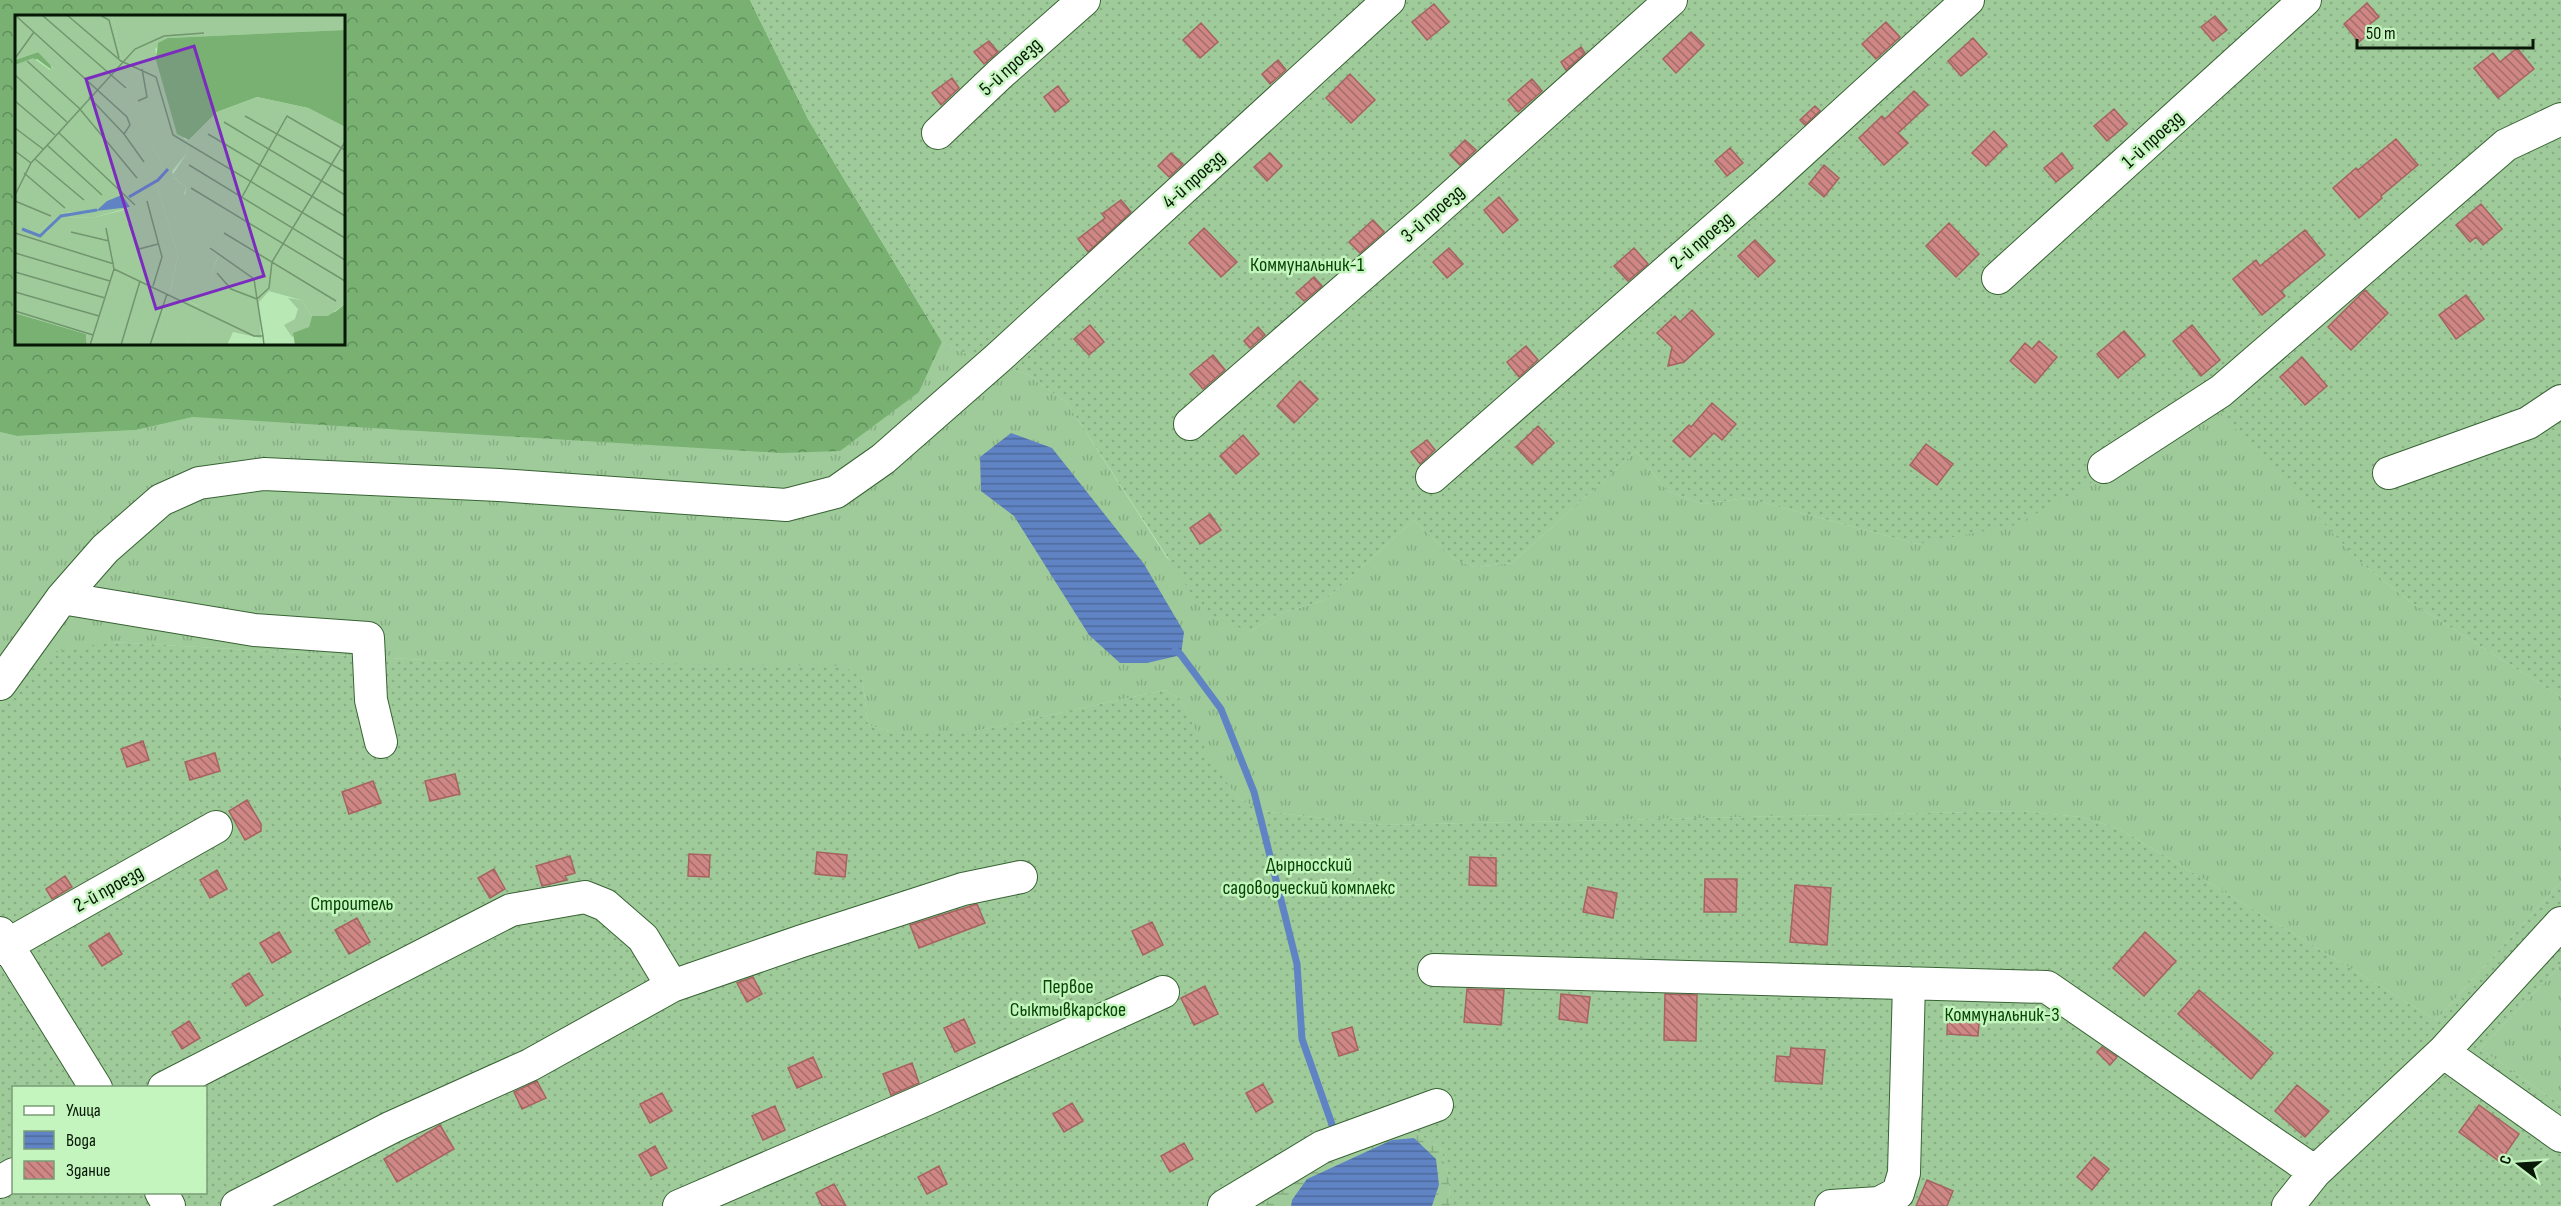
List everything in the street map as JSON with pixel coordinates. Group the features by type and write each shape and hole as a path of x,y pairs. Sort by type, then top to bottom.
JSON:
{"street":[{"name":"5-й проезд","path":"938,133 1000,74 1084,0"},
{"name":"4-й проезд","path":"0,684 62,598 105,549 161,500 199,483 264,474 499,485 786,505 836,492 883,459 998,358 1389,0"},
{"name":"3-й проезд","path":"1190,424 1422,222 1671,0"},
{"name":"2-й проезд","path":"1432,477 1765,184 1968,0"},
{"name":"1-й проезд","path":"1998,278 2305,0"},
{"path":"2104,467 2221,391 2506,145 2561,119"},
{"path":"2389,473 2528,423 2561,401"},
{"path":"62,598 254,630 368,638 370,699 381,742"},
{"name":"2-й проезд","path":"2,942 216,827"},
{"path":"237,1206 392,1127 530,1065 672,986 802,941 963,890 1021,877"},
{"path":"168,1086 511,910 585,897 604,905 643,938 672,986"},
{"path":"2288,1206 2315,1172 2443,1052 2561,923"},
{"path":"2,942 95,1086"},
{"path":"1434,970 2047,987 2315,1172"},
{"path":"1832,1206 1879,1203 1898,1193 1904,1173 1909,983"},
{"path":"679,1206 927,1099 1163,992"},
{"path":"2443,1052 2561,1136"},
{"path":"1224,1206 1322,1147 1437,1104"}],"green space":[{"path":"0,0 750,0 808,119 942,342 919,392 840,451 782,453 193,417 136,430 17,436 0,432"},
{"name":"Коммунальник-1","path":"750,0 2561,0 2561,697 2409,601 2359,561 2219,411 2016,525 1917,544 1747,498 1703,504 1667,491 1636,451 1512,563 1474,567 1454,559 1414,520 1325,600 1276,615 1250,632 1204,613 1067,403 1027,374 984,362 942,342 808,119"},
{"path":"942,342 984,362 1027,374 1067,403 1167,558 1250,632 1276,615 1325,600 1414,520 1454,559 1474,567 1512,563 1636,451 1667,491 1703,504 1747,498 1917,544 2219,410 2359,561 2409,601 2561,697 2561,882 2436,1020 2120,829 2081,817 2021,811 1383,825 1262,811 1238,798 1212,763 1179,698 1165,690 976,731 889,731 868,725 862,676 425,660 111,642 20,677 0,706 0,432 17,436 136,430 193,417 919,392"},
{"path":"111,642 425,660 842,666 862,676 868,725 889,731 976,731 1165,690 1179,698 1213,763 1238,798 1262,811 1383,825 2021,811 2081,817 2120,829 2436,1020 2561,882 2561,965 2480,1049 2561,1105 2561,1206 1450,1206 1449,1178 1441,1149 1406,1125 1350,1148 1306,1170 1287,1181 1273,1194 1265,1206 0,1206 0,706 20,677 59,651"},
{"path":"2561,965 2561,1105 2480,1049"},
{"path":"1406,1125 1441,1149 1449,1178 1450,1206 1432,1206 1439,1185 1292,1200 1291,1206 1265,1206 1273,1194 1287,1181 1306,1170 1350,1148"}],"water":[{"path":"1011,433 1052,448 1144,564 1184,632 1181,655 1147,663 1120,663 1089,635 1014,516 981,491 980,457"},
{"path":"1414,1138 1436,1159 1439,1185 1432,1206 1291,1206 1292,1200 1307,1179 1392,1140"}],"building":[{"path":"2367,3 2379,17 2370,24 2374,29 2359,42 2344,24"},
{"path":"1434,4 1449,22 1427,40 1412,22"},
{"path":"2215,16 2227,30 2213,41 2201,27"},
{"path":"1886,22 1900,37 1876,59 1862,44"},
{"path":"1201,23 1218,42 1200,58 1183,40"},
{"path":"1691,32 1704,45 1676,73 1663,59"},
{"path":"1973,38 1987,54 1961,76 1948,61"},
{"path":"989,41 998,52 984,64 974,52"},
{"path":"1581,47 1585,53 1566,70 1561,62"},
{"path":"2517,48 2534,69 2498,98 2474,68 2493,53 2500,62"},
{"path":"1278,60 1286,70 1270,84 1262,74"},
{"path":"1350,74 1375,100 1351,123 1326,98"},
{"path":"952,78 959,88 941,105 932,93"},
{"path":"1532,79 1542,91 1518,112 1508,100"},
{"path":"1058,86 1069,101 1055,112 1044,97"},
{"path":"1914,91 1928,105 1898,133 1908,143 1884,165 1859,138 1882,116 1885,119"},
{"path":"1815,106 1820,111 1805,125 1800,120"},
{"path":"2114,109 2127,124 2107,141 2094,126"},
{"path":"1994,131 2007,145 1986,166 1972,153"},
{"path":"2396,139 2418,165 2359,218 2333,188"},
{"path":"1465,140 1476,150 1460,165 1450,155"},
{"path":"1730,148 1743,163 1727,176 1715,161"},
{"path":"1171,153 1183,164 1169,177 1158,166"},
{"path":"1270,153 1282,166 1267,181 1254,167"},
{"path":"2062,153 2073,168 2056,182 2044,168"},
{"path":"1824,165 1839,178 1824,197 1809,184"},
{"path":"1499,197 1518,220 1503,233 1484,210"},
{"path":"1121,200 1131,212 1088,252 1078,239 1105,218 1102,214"},
{"path":"2481,204 2502,229 2483,245 2476,237 2470,242 2456,225"},
{"path":"1373,220 1384,232 1360,253 1349,242"},
{"path":"1949,223 1979,254 1956,277 1926,246"},
{"path":"1204,228 1237,262 1221,277 1189,243"},
{"path":"2305,230 2325,255 2281,291 2285,296 2262,315 2233,279 2256,260 2260,266"},
{"path":"1755,240 1775,261 1758,277 1738,256"},
{"path":"1449,248 1463,264 1447,278 1433,262"},
{"path":"1634,248 1648,264 1628,281 1614,266"},
{"path":"1314,277 1322,286 1304,301 1296,293"},
{"path":"2365,290 2388,313 2351,350 2328,327"},
{"path":"2466,295 2484,319 2456,339 2439,315"},
{"path":"1692,310 1714,334 1684,362 1668,366 1672,347 1657,333 1675,316 1680,322"},
{"path":"1090,325 1104,342 1089,355 1074,339"},
{"path":"2192,325 2220,360 2201,376 2173,341"},
{"path":"1258,327 1265,335 1250,348 1244,341"},
{"path":"2124,331 2145,355 2118,378 2097,354"},
{"path":"2039,341 2057,357 2035,383 2010,361 2025,343 2032,349"},
{"path":"1526,346 1538,360 1519,377 1507,362"},
{"path":"1213,355 1225,370 1203,389 1190,374"},
{"path":"2302,357 2327,386 2305,405 2280,377"},
{"path":"1300,381 1318,399 1294,423 1277,406"},
{"path":"1712,403 1736,424 1722,440 1714,433 1690,457 1673,441 1689,425 1691,427"},
{"path":"1538,426 1554,443 1532,464 1516,447"},
{"path":"1243,435 1259,454 1236,474 1220,456"},
{"path":"1427,440 1435,450 1420,464 1411,452"},
{"path":"1926,444 1953,464 1937,485 1910,465"},
{"path":"1210,514 1221,530 1200,544 1190,528"},
{"path":"143,741 149,760 127,767 121,749"},
{"path":"215,753 220,771 190,780 185,762"},
{"path":"455,774 460,794 430,801 425,781"},
{"path":"373,781 381,803 349,814 342,792"},
{"path":"247,800 261,824 261,831 245,840 229,811"},
{"path":"817,852 847,855 845,877 815,874"},
{"path":"689,854 710,855 709,877 688,876"},
{"path":"570,856 575,873 565,876 567,880 542,886 536,866"},
{"path":"1470,857 1496,858 1496,886 1469,885"},
{"path":"494,869 505,889 490,898 478,878"},
{"path":"217,870 227,889 210,898 200,880"},
{"path":"65,876 72,887 52,899 46,889"},
{"path":"1705,879 1737,879 1736,912 1704,912"},
{"path":"1795,885 1831,888 1827,945 1790,942"},
{"path":"1588,887 1617,893 1613,918 1583,912"},
{"path":"977,904 985,923 919,948 910,925"},
{"path":"357,918 370,942 349,954 335,930"},
{"path":"1152,922 1163,945 1143,955 1132,931"},
{"path":"279,932 291,952 272,963 260,943"},
{"path":"2145,932 2176,961 2144,996 2113,968"},
{"path":"109,933 122,954 102,966 89,946"},
{"path":"249,973 263,995 246,1006 232,984"},
{"path":"753,977 762,994 747,1002 737,983"},
{"path":"1205,986 1218,1014 1194,1025 1181,998"},
{"path":"1467,989 1504,990 1501,1025 1464,1022"},
{"path":"2199,990 2273,1053 2251,1079 2178,1014"},
{"path":"1561,994 1590,997 1587,1023 1559,1019"},
{"path":"1665,994 1697,995 1696,1041 1664,1040"},
{"path":"1948,1009 1980,1011 1978,1036 1947,1034"},
{"path":"964,1019 975,1043 955,1052 944,1028"},
{"path":"189,1021 200,1038 182,1049 172,1032"},
{"path":"1352,1027 1358,1050 1339,1056 1332,1033"},
{"path":"2102,1047 2117,1057 2110,1065 2097,1052"},
{"path":"1791,1048 1825,1050 1822,1084 1775,1081 1777,1056 1790,1057"},
{"path":"813,1057 822,1077 797,1088 788,1068"},
{"path":"912,1063 919,1083 891,1095 883,1074"},
{"path":"537,1081 546,1098 522,1109 514,1092"},
{"path":"1263,1084 1273,1102 1256,1112 1246,1093"},
{"path":"2297,1085 2329,1111 2305,1137 2275,1111"},
{"path":"662,1093 672,1111 650,1123 640,1104"},
{"path":"1072,1103 1083,1121 1064,1132 1053,1114"},
{"path":"2479,1105 2519,1134 2500,1162 2459,1132"},
{"path":"775,1106 785,1130 763,1140 752,1116"},
{"path":"440,1125 454,1149 397,1182 384,1159"},
{"path":"1184,1143 1193,1159 1170,1172 1161,1156"},
{"path":"655,1146 667,1168 651,1176 639,1155"},
{"path":"2094,1157 2109,1169 2092,1190 2077,1177"},
{"path":"939,1166 947,1184 927,1194 918,1177"},
{"path":"1927,1180 1953,1191 1947,1206 1916,1206"},
{"path":"834,1184 846,1206 822,1206 816,1193"}],"waterway":[{"path":"1175,650 1221,709 1254,792 1297,964 1302,1039 1335,1133"}],"park label":[{"name":"Дырносский садоводческий комплекс","path":"1309,876"},
{"name":"Строитель","path":"352,903"},
{"name":"Первое Сыктывкарское","path":"1068,998"},
{"name":"Коммунальник-3","path":"2002,1014"}]}
